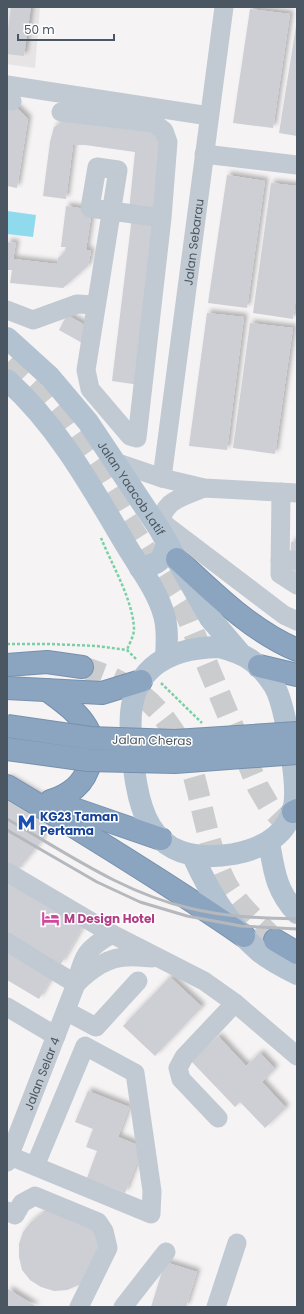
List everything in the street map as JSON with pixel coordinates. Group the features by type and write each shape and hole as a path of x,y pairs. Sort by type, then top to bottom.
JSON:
{"highway":[{"path":"163,532 232,610 277,641 297,650"},
{"path":"7,665 46,662 82,668"},
{"path":"259,666 297,675"},
{"path":"7,688 102,694 147,674"},
{"path":"47,690 79,717 88,729 92,742 92,754 83,780 66,795 51,801"},
{"name":"Jalan Cheras","path":"7,726 90,738 176,742 297,733"},
{"name":"Jalan Cheras","path":"7,749 88,760 175,762 297,753"},
{"path":"7,783 51,801 161,839"},
{"path":"7,786 101,842 244,936"},
{"path":"275,940 297,953"}],"main road":[{"name":"Jalan Yaacob Latif","path":"7,338 50,377 88,422 163,532 210,618 239,652"},
{"path":"7,380 19,391 56,434 85,476 140,568 161,606 164,616 166,624 166,657"},
{"path":"140,568 157,563 164,556 163,532"},
{"path":"200,648 219,648 239,652 259,666 274,685 282,702 294,780 295,811 279,834 269,842 251,850 235,854 193,856 173,849 161,839 145,814 138,799 134,777 130,728 133,703 147,673 166,657 200,648"},
{"path":"269,842 279,887 288,903 297,913"},
{"path":"193,856 215,899 244,936 261,952 297,974"}],"street":[{"name":"Jalan Sebarau","path":"162,478 224,7"},
{"path":"9,95 210,116"},
{"path":"61,112 154,123 164,131 168,142 162,218 137,438 130,436 90,389 86,370 111,211 162,218"},
{"path":"204,154 297,165"},
{"path":"7,310 33,320 77,304 96,305"},
{"path":"115,462 162,478 204,488 292,489 288,560 280,574 297,585"},
{"path":"204,488 169,503 164,510 163,532 208,559 284,615 297,621"},
{"path":"7,872 112,934 204,982 235,1003 297,1056"},
{"name":"Jalan Selar 4","path":"8,1159 66,1011 76,984 82,960 92,947 112,934"},
{"path":"7,942 76,984"},
{"name":"Jalan Selar 4","path":"76,984 90,970 106,961 126,956 160,958"},
{"path":"66,1011 96,1028 138,981"},
{"path":"218,1118 181,1079 178,1068 184,1057 235,1003"},
{"path":"7,1007 56,1036"},
{"path":"8,1159 35,1166 151,1214 152,1191 135,1074 85,1046 35,1166"},
{"path":"7,1211 15,1215 22,1203 35,1196 98,1222 104,1231 108,1248 79,1307"},
{"path":"216,1307 237,1243"},
{"path":"123,1307 166,1252"}],"path":[{"path":"100,536 125,593 131,614 134,631 127,650"},
{"path":"7,644 74,645 127,650 147,674 202,722"}],"shaded area":[{"path":"7,7 40,7 35,68 7,64"}],"water":[{"path":"7,211 36,215 33,237 7,234"}],"building":[{"path":"11,7 31,7 24,56 7,54 7,36"},
{"path":"250,9 290,14 273,128 233,123"},
{"path":"297,26 297,136 279,133"},
{"path":"7,102 17,108 28,119 17,188 7,186"},
{"path":"70,116 148,127 166,145 156,214 129,211 135,152 85,145 73,145 66,199 43,196 50,142 54,127"},
{"path":"227,175 265,181 247,308 208,303"},
{"path":"271,183 297,186 297,290 293,319 253,313"},
{"path":"66,206 92,210 86,250 91,251 88,266 63,288 10,283 12,270 7,270 7,242 16,243 13,259 57,264 58,258 64,253 66,247 61,247"},
{"path":"132,217 161,221 140,385 112,381"},
{"path":"207,313 244,317 227,450 189,446"},
{"path":"67,315 92,329 84,344 59,330"},
{"path":"250,323 293,328 275,454 233,448"},
{"path":"291,542 297,542 297,578 290,574"},
{"name":"KG23 Taman Pertama","path":"7,777 55,805 41,842 16,872 7,867"},
{"path":"7,882 83,926 61,964 7,932"},
{"path":"7,945 54,973 39,999 7,980"},
{"path":"170,977 202,1007 155,1056 123,1026"},
{"path":"218,1036 246,1066 260,1053 275,1069 262,1082 286,1108 265,1128 240,1102 235,1107 191,1061"},
{"path":"88,1091 129,1107 118,1137 143,1147 125,1193 87,1178 97,1151 86,1147 93,1129 75,1122"},
{"path":"53,1211 91,1228 96,1238 98,1248 87,1278 79,1285 67,1290 54,1291 41,1287 30,1280 22,1270 19,1257 19,1244 23,1232 31,1222 42,1214"},
{"path":"165,1262 197,1272 186,1307 151,1307"},
{"path":"8,1289 37,1307 7,1307"}],"tunnel":[{"path":"7,363 35,391 65,426 93,466 187,616 258,787 269,806 297,835"},
{"path":"82,667 110,677 133,689 154,706 172,729 184,746 195,780 211,844 226,884 238,901 275,940"}],"railway":[{"path":"7,819 73,858 118,882 165,901 202,911 229,915 297,919"},
{"path":"7,830 97,882 140,902 187,916 241,926 297,929"}],"place":[{"name":"KG23 Taman Pertama","path":"27,823"},
{"name":"M Design Hotel","path":"51,918"}]}
